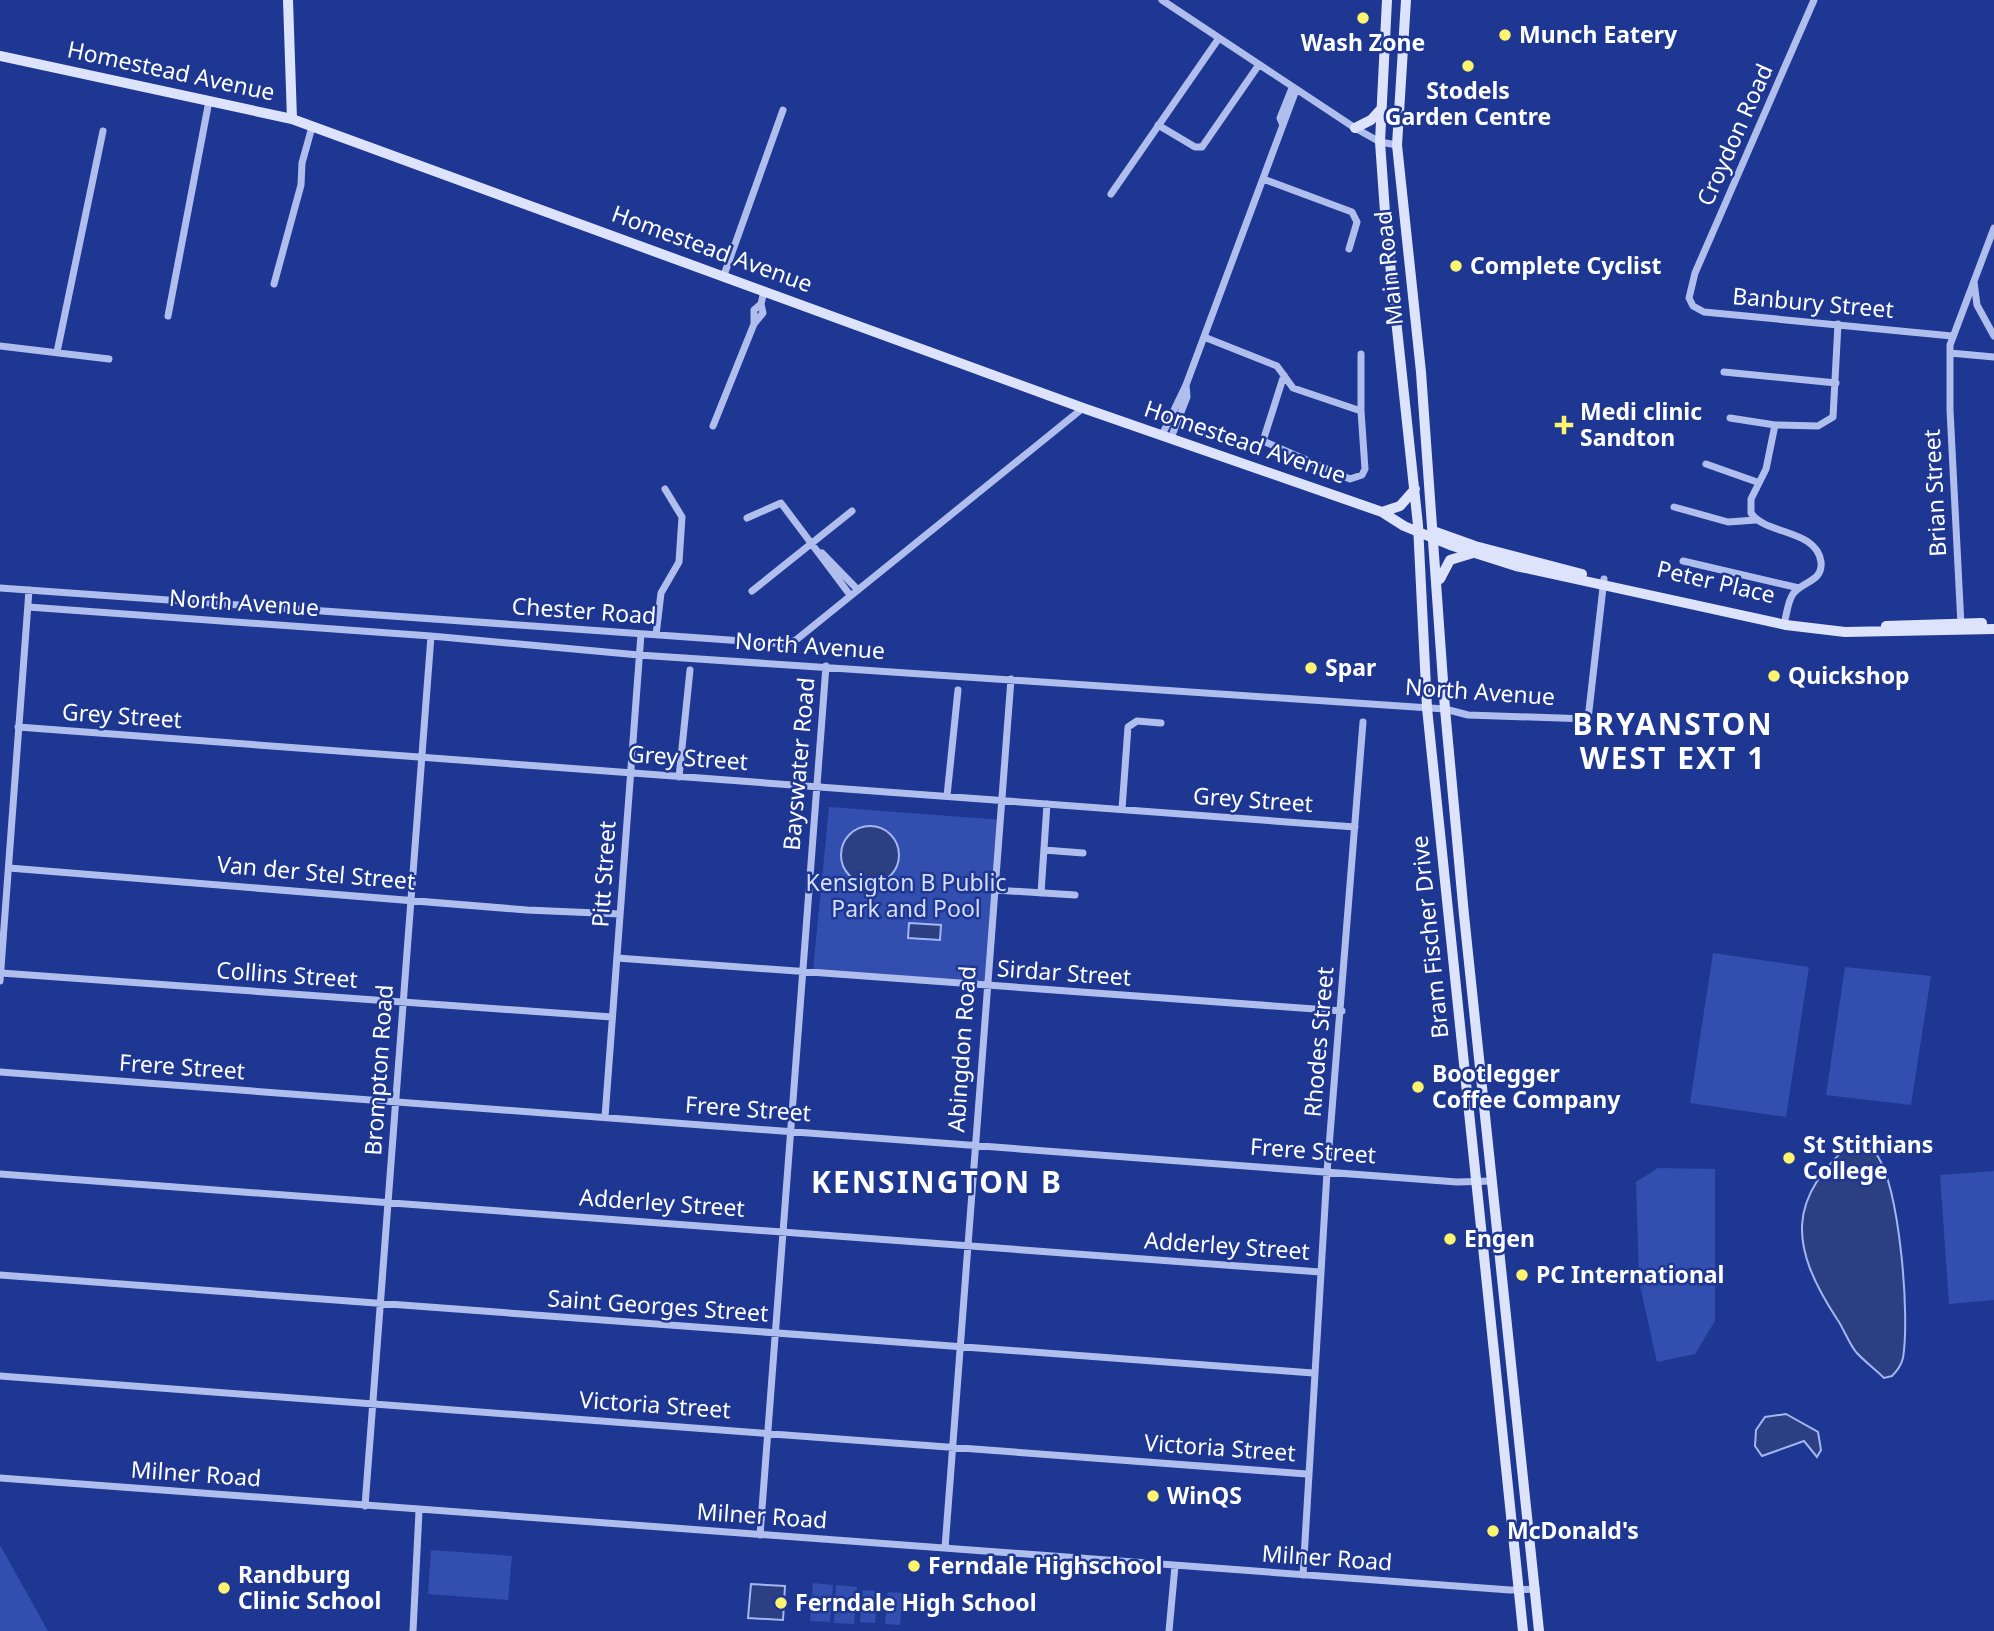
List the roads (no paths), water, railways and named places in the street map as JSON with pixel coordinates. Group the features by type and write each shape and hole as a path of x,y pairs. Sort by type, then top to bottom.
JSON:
{"main road":[{"path":"288,0 292,119"},
{"name":"Main Road","path":"1387,0 1380,142 1418,528"},
{"name":"Main Road","path":"1406,0 1397,145 1434,535"},
{"name":"Homestead Avenue","path":"0,56 292,119 1083,408 1382,512 1398,520 1404,519 1434,535"},
{"path":"1355,128 1371,120 1381,109"},
{"path":"1382,512 1400,506 1415,489"},
{"name":"Bram Fischer Drive","path":"1418,528 1427,708 1523,1631"},
{"name":"Peter Place","path":"1434,535 1473,553 1810,629 1860,632 1994,623"},
{"name":"Peter Place","path":"1434,535 1603,582 1785,620 1844,627 1961,626 1994,629"},
{"name":"Bram Fischer Drive","path":"1434,535 1445,709 1493,1181 1504,1322 1539,1631"},
{"path":"1438,584 1450,560 1473,553"}],"street":[{"path":"1162,0 1355,128 1380,142 1397,145"},
{"name":"Croydon Road","path":"1690,286 1814,0"},
{"path":"1111,194 1219,38"},
{"path":"1158,125 1195,147 1202,147 1258,66"},
{"path":"1167,437 1282,123 1280,118 1294,89"},
{"path":"168,316 209,101"},
{"path":"724,275 783,110"},
{"path":"274,284 301,186 302,163 312,127"},
{"path":"57,352 103,131"},
{"path":"1262,179 1352,212 1357,222 1349,249"},
{"name":"Brian Street","path":"1961,626 1949,398 1950,353 1952,336 1994,228"},
{"path":"1974,278 1977,305 1994,337"},
{"name":"Banbury Street","path":"1690,286 1689,299 1693,306 1704,312 1952,336"},
{"path":"713,426 754,324 754,310 761,304 764,291"},
{"path":"1730,418 1775,425 1818,426 1827,423 1833,417 1838,324"},
{"path":"1204,337 1277,366 1293,388 1360,411"},
{"path":"0,346 109,359"},
{"path":"1950,353 1994,357"},
{"path":"1284,375 1262,436 1267,445 1350,479 1356,479 1365,469 1360,411 1361,354"},
{"path":"1724,372 1836,383"},
{"name":"Chester Road","path":"0,588 785,644 796,640 1083,408"},
{"path":"1756,520 1750,509 1757,482 1766,469 1775,425"},
{"path":"1706,464 1757,482"},
{"path":"656,635 661,593 679,562 682,517 664,489"},
{"path":"747,518 781,503 850,595"},
{"path":"1674,507 1728,522 1756,520 1788,531 1815,550 1821,564 1820,572 1815,579 1799,588 1791,598 1785,620"},
{"path":"752,591 813,545 852,511"},
{"path":"813,545 858,590"},
{"path":"1683,561 1799,588"},
{"name":"North Avenue","path":"28,607 431,636 639,655 1445,709 1468,715 1588,719 1603,582"},
{"path":"0,981 2,912 9,868 29,590"},
{"name":"Pitt Street","path":"605,1117 641,634"},
{"name":"Brompton Road","path":"365,1506 431,636"},
{"name":"Bayswater Road","path":"760,1535 826,666"},
{"path":"679,777 690,670"},
{"name":"Abingdon Road","path":"946,1548 1011,679"},
{"path":"947,796 958,690"},
{"path":"1122,809 1128,727 1137,721 1161,723"},
{"name":"Rhodes Street","path":"1303,1575 1327,1171 1342,1012 1363,722"},
{"name":"Grey Street","path":"18,727 1354,827"},
{"path":"1041,893 1047,804"},
{"path":"1044,850 1083,853"},
{"name":"Van der Stel Street","path":"9,868 527,910 620,914"},
{"path":"994,890 1075,895"},
{"name":"Sirdar Street","path":"617,958 1342,1012"},
{"name":"Collins Street","path":"1,973 612,1017"},
{"name":"Frere Street","path":"0,1072 974,1146 1493,1181"},
{"name":"Adderley Street","path":"0,1174 1320,1272"},
{"name":"Saint Georges Street","path":"0,1275 1313,1373"},
{"name":"Victoria Street","path":"0,1377 1307,1474"},
{"name":"Milner Road","path":"0,1478 1175,1566 1536,1589"},
{"path":"413,1631 419,1511"},
{"path":"1170,1631 1175,1566"}],"place":[{"name":"Wash Zone","path":"1363,18"},
{"name":"Munch Eatery","path":"1505,35"},
{"name":"Stodels Garden Centre","path":"1468,66"},
{"name":"Complete Cyclist","path":"1456,266"},
{"name":"Medi clinic Sandton","path":"1564,425"},
{"name":"Spar","path":"1311,668"},
{"name":"Quickshop","path":"1774,676"},
{"name":"Bootlegger Coffee Company","path":"1418,1087"},
{"name":"St Stithians College","path":"1789,1158"},
{"name":"Engen","path":"1450,1239"},
{"name":"PC International","path":"1522,1275"},
{"name":"WinQS","path":"1153,1496"},
{"name":"McDonald's","path":"1493,1531"},
{"name":"Ferndale Highschool","path":"914,1566"},
{"name":"Randburg Clinic School","path":"224,1588"},
{"name":"Ferndale High School","path":"781,1603"}],"district":[{"name":"BRYANSTON WEST EXT 1","path":"1673,742"},
{"name":"KENSINGTON B","path":"937,1183"}],"park label":[{"name":"Kensigton B Public Park and Pool","path":"906,896"}]}
